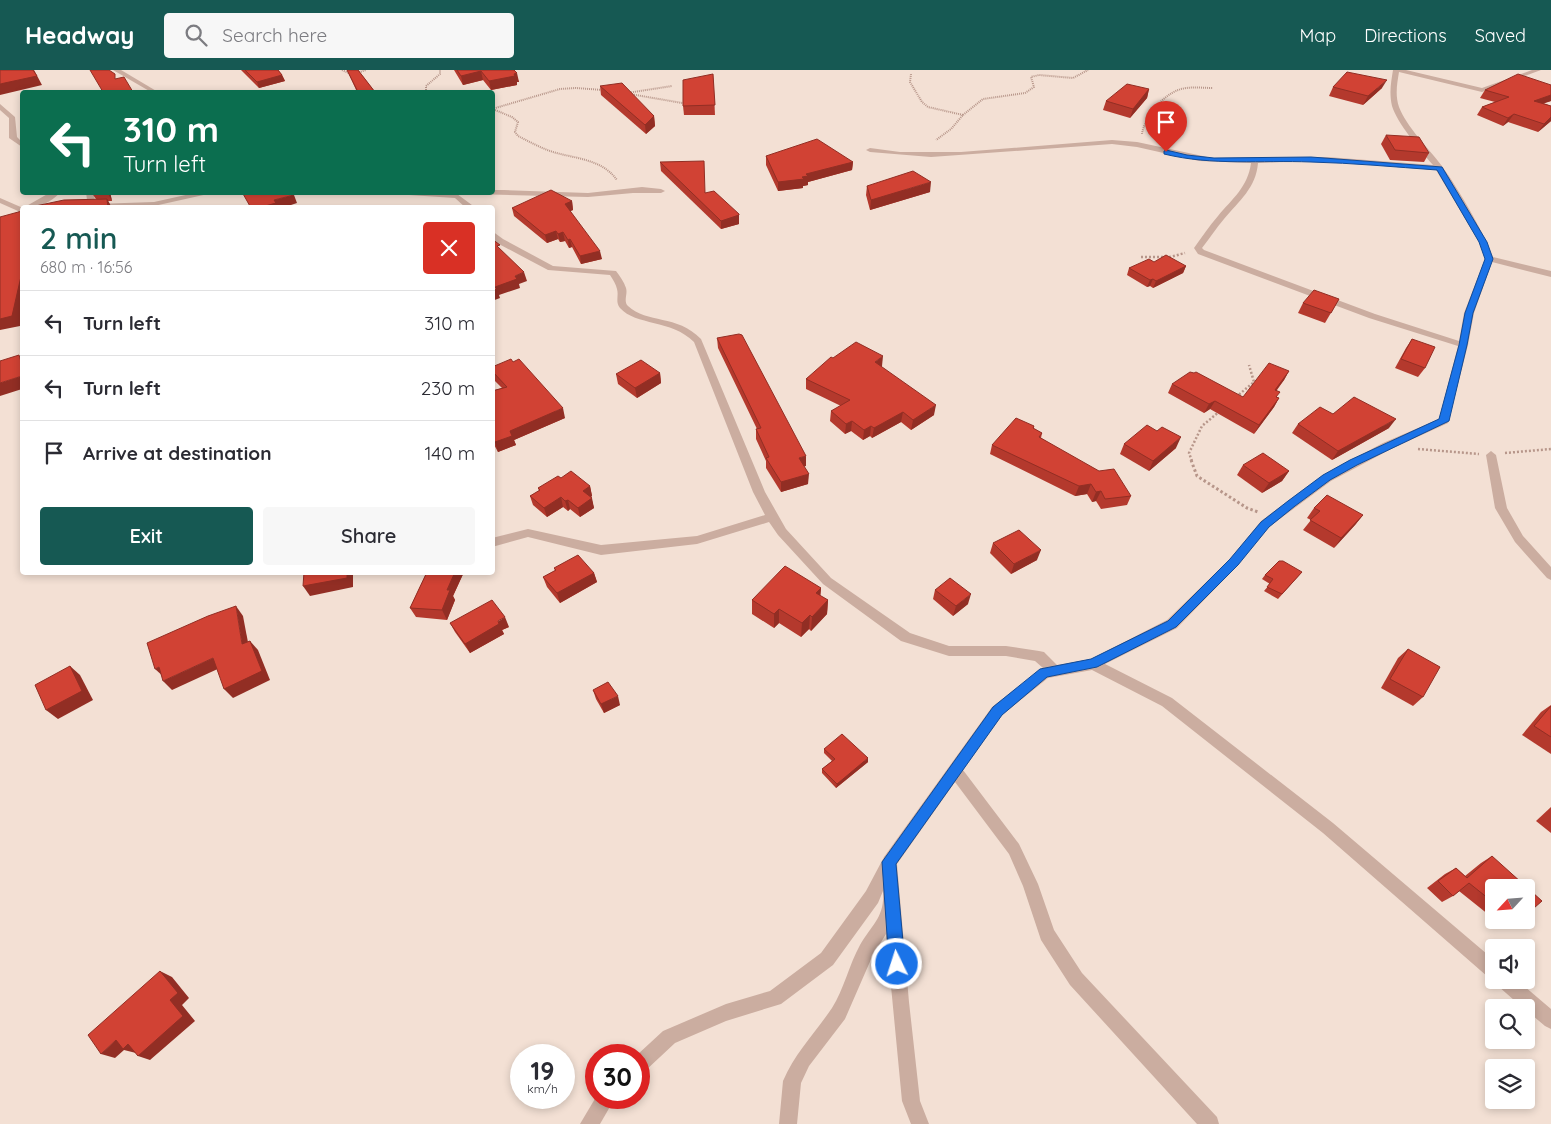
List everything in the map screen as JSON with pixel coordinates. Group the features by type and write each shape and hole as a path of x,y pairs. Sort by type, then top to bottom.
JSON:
{"street":[{"path":"116,70 151,90"},
{"path":"650,1055 669,1038 726,1013 775,998 827,959 872,897 889,862 997,711 1044,672 1093,664 1172,624 1234,562 1265,524 1291,504 1327,478 1387,446 1444,421 1469,313 1489,259 1483,242 1439,168 1418,142 1396,107 1393,88 1397,70 1482,90 1538,70"},
{"path":"0,106 12,117 13,138 20,143"},
{"path":"870,150 915,155 967,154 1114,142 1148,145 1187,158 1214,160 1321,160 1439,168"},
{"path":"1256,160 1255,174 1243,193 1198,248 1206,256 1372,316 1463,345"},
{"path":"495,192 602,195 632,189 661,191"},
{"path":"44,205 54,195"},
{"path":"120,205 154,204 198,195"},
{"path":"441,195 460,195"},
{"path":"457,196 468,205"},
{"path":"0,200 20,208"},
{"path":"495,236 500,241 550,268 613,273 622,289 621,302 625,308 639,315 666,321 690,331 698,340 759,492 772,517 782,532 827,581 906,637 949,651 1006,651 1039,656 1055,671"},
{"path":"1489,259 1551,274"},
{"path":"1491,455 1501,508 1519,538 1551,575"},
{"path":"495,542 528,533 602,550 697,540 772,517"},
{"path":"1093,664 1167,702 1328,828 1485,963"},
{"path":"954,770 1014,849 1030,884 1047,934 1076,979 1210,1124"},
{"path":"889,862 900,1002 911,1101 920,1124"},
{"path":"788,1124 792,1081 803,1060 839,1013 866,951 892,906"},
{"path":"1515,989 1551,1020"},
{"path":"589,1124 599,1109"}],"path":[{"path":"342,70 349,74 366,70"},
{"path":"426,90 426,86 440,74 440,70"},
{"path":"915,155 948,133 963,115 971,111 983,99 1025,93 1034,87 1031,77 1038,75 1073,78 1088,70"},
{"path":"911,74 910,82 916,89 922,102 929,107 955,110 963,115"},
{"path":"672,86 656,87 624,94 696,105"},
{"path":"495,109 511,106 559,89 573,87 605,90"},
{"path":"1148,145 1141,132 1144,123 1168,96 1177,91 1213,88"},
{"path":"495,110 512,117 518,122 515,132 518,136 550,151 582,158 612,172 623,187 621,191"},
{"path":"1141,257 1170,258 1198,248"},
{"path":"1235,398 1254,382 1248,365"},
{"path":"1222,410 1202,426 1189,453 1196,476 1247,508 1262,514 1291,504"},
{"path":"1387,446 1491,455 1551,449"}],"building":[{"path":"0,70 33,70 37,76 0,84"},
{"path":"90,70 109,70 115,74 115,79 124,77 132,90 102,90"},
{"path":"245,70 278,70 282,75 257,82"},
{"path":"347,70 358,70 373,90 357,90"},
{"path":"457,70 514,70 517,73 514,74 515,76 489,81 481,71 461,76"},
{"path":"1347,72 1387,80 1368,96 1333,87"},
{"path":"713,74 715,105 683,106 683,80"},
{"path":"1518,74 1551,85 1551,95 1534,101 1551,106 1551,117 1544,124 1514,114 1508,118 1482,107 1509,97 1485,90"},
{"path":"622,83 654,116 645,125 600,86"},
{"path":"1127,84 1149,89 1133,109 1106,101"},
{"path":"1386,135 1419,137 1429,153 1395,150"},
{"path":"817,139 853,162 806,174 808,176 802,177 804,179 778,182 766,156"},
{"path":"704,161 705,193 714,191 739,215 721,221 660,162"},
{"path":"913,171 931,182 871,200 867,186"},
{"path":"551,190 572,201 565,204 600,251 580,256 570,239 568,240 563,232 558,234 556,231 545,235 512,208"},
{"path":"244,195 294,195 274,200 276,203 269,205 249,205"},
{"path":"107,199 108,205 40,205 64,200"},
{"path":"20,212 20,281 12,316 0,319 0,217"},
{"path":"495,241 500,245 497,246 524,272 515,276 517,279 495,287"},
{"path":"1166,255 1186,266 1156,281 1150,280 1129,268 1149,259 1154,262"},
{"path":"1314,290 1339,299 1331,313 1303,303"},
{"path":"742,335 806,456 799,458 809,474 781,482 766,458 769,457 756,429 761,428 717,338"},
{"path":"1412,339 1435,347 1425,368 1401,359"},
{"path":"856,342 883,356 875,362 936,405 913,420 903,412 874,428 871,426 864,430 852,421 846,424 831,411 850,400 806,379 831,357 833,358"},
{"path":"19,355 20,377 0,383 0,361"},
{"path":"511,359 513,362 519,359 563,408 510,431 512,436 495,442 495,390 507,387 495,374 495,366"},
{"path":"641,360 660,373 635,388 616,374"},
{"path":"1269,363 1289,371 1275,390 1280,392 1276,397 1279,398 1259,425 1215,401 1209,404 1172,384 1190,372 1196,372 1243,397"},
{"path":"1354,397 1396,419 1338,451 1298,424 1320,407 1333,414"},
{"path":"1016,418 1034,426 1033,428 1042,433 1039,437 1099,471 1114,469 1131,496 1105,499 1101,491 1096,492 1091,484 1079,486 992,445"},
{"path":"1147,425 1157,431 1162,427 1181,437 1153,461 1124,444"},
{"path":"1263,453 1289,471 1269,483 1243,465"},
{"path":"571,471 590,486 583,491 592,498 578,508 561,497 544,508 530,496 540,490 538,488 558,476 561,478"},
{"path":"1327,495 1363,515 1341,538 1310,520 1320,511 1314,508"},
{"path":"1019,530 1041,550 1014,564 993,543"},
{"path":"578,555 594,573 557,593 543,577 556,570 554,568"},
{"path":"1279,561 1283,561 1302,572 1282,594 1267,587 1273,579 1265,575"},
{"path":"785,566 821,588 816,593 828,600 812,617 810,615 802,623 779,609 774,614 752,600"},
{"path":"304,575 347,575 347,578 303,586"},
{"path":"426,575 454,575 447,590 450,590 442,610 410,608"},
{"path":"950,578 971,594 956,606 935,590"},
{"path":"492,600 505,617 498,621 499,624 465,644 450,623"},
{"path":"236,606 242,644 250,641 262,671 224,689 213,658 163,681 159,667 155,669 147,643 208,616"},
{"path":"1408,649 1440,667 1423,697 1390,679"},
{"path":"70,666 82,691 46,710 35,685"},
{"path":"608,682 618,696 601,704 593,690"},
{"path":"1551,706 1551,737 1534,726"},
{"path":"842,734 868,758 837,784 822,769 835,759 824,749"},
{"path":"1492,856 1518,879 1485,879 1485,896 1469,883 1453,896 1438,881 1456,868 1467,878"},
{"path":"1535,895 1542,901 1535,907"},
{"path":"160,971 178,993 170,1000 183,1016 138,1056 128,1044 123,1049 116,1040 101,1054 88,1035"}],"route":[{"path":"897,964 889,862 997,711 1044,672 1093,664 1172,624 1234,562 1265,524 1291,504 1353,462 1444,421 1469,313 1489,259 1483,242 1439,168 1311,160 1214,160 1187,158 1166,152"}]}
